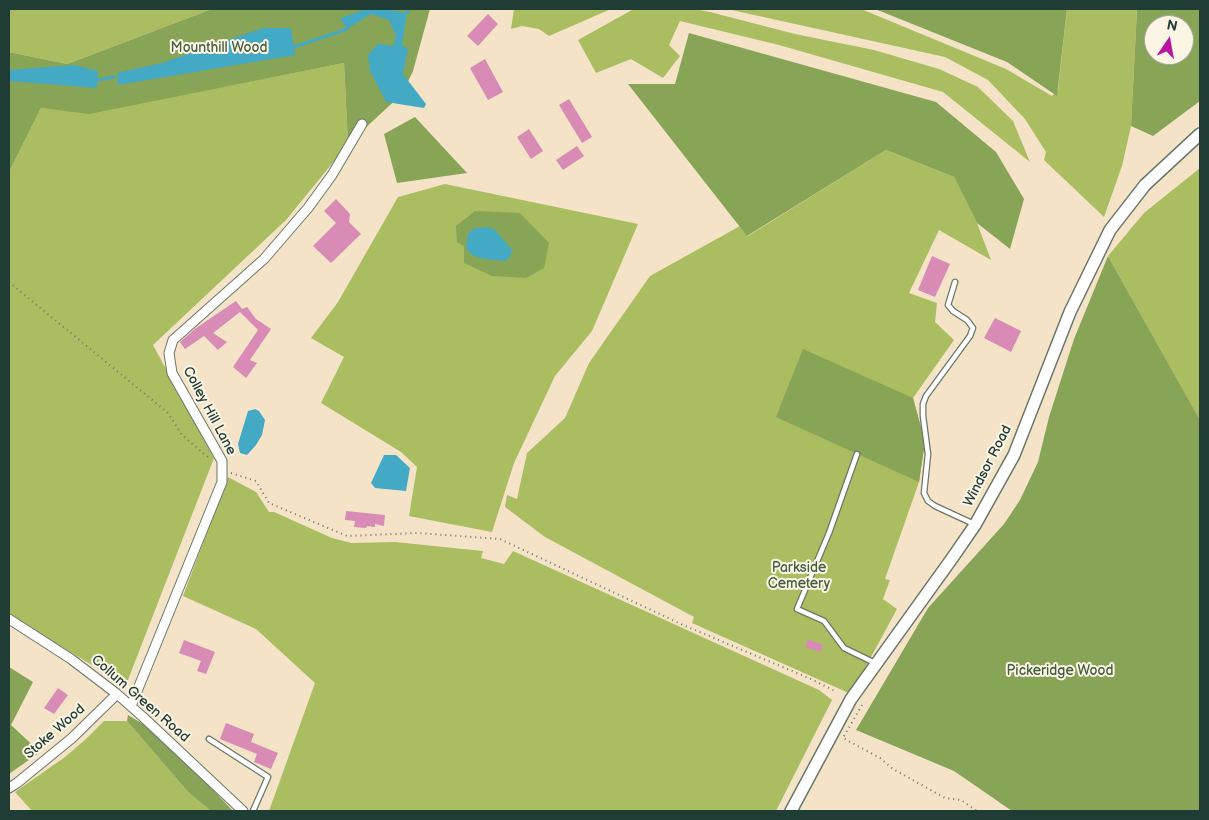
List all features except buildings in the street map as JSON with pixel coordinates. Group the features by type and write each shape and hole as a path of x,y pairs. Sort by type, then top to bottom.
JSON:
{"main road":[{"name":"Windsor Road","path":"791,811 852,699 975,525 1014,455 1070,312 1110,230 1145,185 1200,134"}],"street":[{"name":"Colley Hill Lane","path":"131,706 222,482 222,461 172,373 169,353 173,340 264,259 302,216 332,175 362,124"},
{"name":"Collum Green Road","path":"9,619 71,659 117,694 243,811"},
{"name":"Stoke Wood","path":"9,788 72,738 117,694"}],"lane":[{"path":"955,282 948,305 974,328 926,396 923,404 928,454 924,493 928,501 935,506 975,525"},
{"path":"857,454 797,609 824,621 844,648 876,663"},
{"path":"209,739 268,777 253,811"}],"path":[{"path":"9,282 168,414 182,435 210,459"},
{"path":"223,471 256,481 269,503 347,536 418,533 500,539 683,625 838,692"},
{"path":"862,705 843,738 880,758 893,769 945,798 961,800 977,811"}],"green space":[{"path":"9,9 212,9 67,64 9,52"},
{"name":"Mounthill Wood","path":"212,9 430,9 413,71 402,94 348,144 344,63 89,114 41,108 9,172 9,52 67,64"},
{"path":"514,9 611,9 549,36 539,29 522,26 511,29"},
{"path":"694,9 710,12 795,34 874,50 939,69 978,87 1013,121 1030,162 943,92 779,45 680,21 669,45 680,56 663,78 631,59 596,73 578,40 632,10"},
{"path":"727,9 861,9 1006,69 1052,96 1058,90 1067,9 1137,9 1131,126 1122,166 1104,217 1044,160 1046,152 1025,119 988,80 945,57"},
{"path":"875,9 1067,9 1057,96 1007,62"},
{"path":"1137,9 1200,9 1200,101 1153,136 1131,126"},
{"path":"689,33 936,102 996,152 1024,199 1010,249 977,223 954,177 886,150 747,236 628,84 675,84"},
{"path":"344,63 348,144 286,220 153,345 214,458 126,685 9,616 9,172 41,108 90,113"},
{"path":"415,117 467,173 397,183 384,134"},
{"name":"Parkside Cemetery","path":"886,150 954,177 977,223 991,260 939,230 909,293 937,303 935,322 954,340 913,398 925,442 919,482 885,579 890,580 883,599 897,609 851,694 692,623 694,617 545,537 505,507 507,495 517,499 527,453 565,418 589,363 650,276 740,226 748,236"},
{"path":"1200,168 1200,420 1108,256 1144,213"},
{"path":"445,184 638,224 592,331 555,376 514,463 492,532 409,516 417,467 401,452 321,403 344,357 311,338 338,302 398,197"},
{"path":"475,211 520,213 549,243 544,268 526,278 492,276 464,263 464,246 457,242 456,226"},
{"name":"Pickeridge Wood","path":"1108,256 1200,420 1200,811 1012,811 954,771 856,730 928,608 1004,524 1020,500 1038,462 1049,417 1074,339"},
{"path":"803,349 913,398 925,442 919,482 776,417"},
{"path":"228,477 256,492 269,512 274,512 332,538 351,543 395,542 483,551 481,558 504,564 513,551 819,690 832,700 776,811 269,811 315,683 256,629 183,596"},
{"path":"9,667 33,682 11,725 40,752 9,774"},
{"path":"128,715 143,724 191,767 233,811 211,811 189,793 127,721"},
{"path":"104,721 127,721 189,793 211,811 32,811 15,792 65,757"}],"water":[{"path":"367,9 386,9 407,13 402,45 408,49 403,74 426,104 424,108 386,102 370,71 368,55 378,44 393,46 396,36 389,20 371,14 347,29 340,18"},
{"path":"263,28 291,28 295,55 118,85 117,73 162,63"},
{"path":"74,65 98,71 97,88 9,81 9,70"},
{"path":"486,227 494,229 512,250 510,257 505,261 484,259 472,255 466,248 468,234 473,229"},
{"path":"255,409 259,411 265,420 262,435 247,455 240,453 238,444 248,411"},
{"path":"384,455 396,455 410,468 406,491 375,488 371,483"}],"waterway":[{"path":"407,13 409,9"},
{"path":"294,47 347,29"},
{"path":"98,80 114,77"}]}
